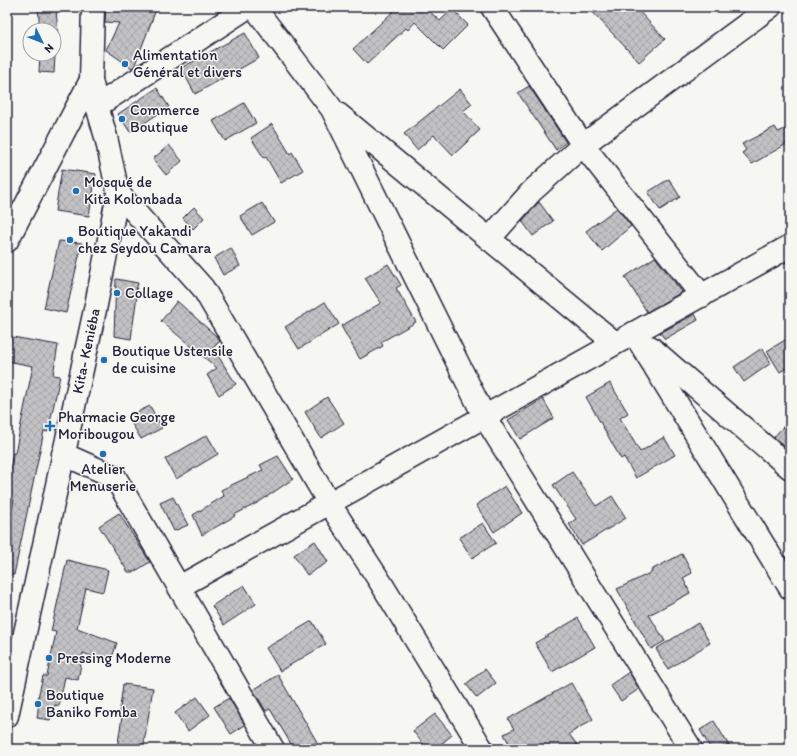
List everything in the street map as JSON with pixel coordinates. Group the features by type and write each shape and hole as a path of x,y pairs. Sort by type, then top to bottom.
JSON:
{"street":[{"name":"Kita- Keniéba","path":"7,716 96,305 118,193 106,137 91,80 93,7"},
{"path":"97,106 248,7"},
{"path":"254,7 332,109 484,416 691,749"},
{"path":"492,7 583,145 702,296"},
{"path":"489,239 532,191 583,145 770,7"},
{"path":"7,241 91,80"},
{"path":"332,109 615,343"},
{"path":"118,193 203,288 329,503 381,583 482,749"},
{"path":"179,587 790,246"},
{"path":"634,333 790,468"},
{"path":"634,333 790,588"},
{"path":"63,454 114,477 273,749"}],"building":[{"path":"38,7 56,7 57,22 39,22"},
{"path":"106,7 157,7 134,67 132,68 106,50 119,23 105,22"},
{"path":"398,7 431,7 428,10 440,21 452,9 468,25 443,50 415,22 408,30 406,28 367,64 353,49"},
{"path":"588,7 635,7 665,39 639,62"},
{"path":"245,33 259,58 195,94 181,68"},
{"path":"40,62 55,62 54,73 39,72"},
{"path":"529,86 566,142 556,150 518,93"},
{"path":"157,88 169,107 130,132 118,114"},
{"path":"460,89 472,104 463,111 480,130 453,155 434,135 417,150 404,134"},
{"path":"244,103 256,123 225,141 213,121"},
{"path":"272,124 290,154 292,152 303,170 281,183 266,157 264,158 251,138"},
{"path":"775,127 778,132 790,127 790,142 752,164 742,153 746,150 742,144"},
{"path":"169,145 182,161 166,175 153,159"},
{"path":"62,169 96,174 89,216 55,211"},
{"path":"669,179 680,197 660,210 648,192"},
{"path":"539,202 553,221 533,236 522,221"},
{"path":"262,203 274,222 252,235 240,216"},
{"path":"194,207 204,218 193,229 183,218"},
{"path":"617,208 631,226 602,251 586,231"},
{"path":"59,241 82,243 66,313 44,308"},
{"path":"231,248 240,266 223,275 214,258"},
{"path":"655,257 682,292 647,312 625,277"},
{"path":"388,264 401,285 396,288 416,322 381,342 383,346 360,359 341,326 381,303 365,278"},
{"path":"116,279 138,283 135,295 137,295 131,339 114,336"},
{"path":"177,301 220,341 213,348 236,384 219,395 207,375 217,368 161,321"},
{"path":"325,302 339,324 299,349 285,327"},
{"path":"695,314 698,320 665,339 660,333"},
{"path":"7,336 58,345 53,375 60,376 48,432 44,431 14,575 7,574 7,534 14,500 7,499 7,484 33,366 7,361"},
{"path":"790,337 790,366 780,372 767,351"},
{"path":"762,348 771,363 744,382 734,367"},
{"path":"610,383 628,413 620,418 640,452 664,437 675,455 636,478 624,457 621,459 586,397"},
{"path":"327,397 344,423 321,438 305,412"},
{"path":"543,399 554,418 520,439 508,420"},
{"path":"150,406 162,428 141,439 131,422 136,420 133,414"},
{"path":"790,419 790,451 774,437"},
{"path":"207,435 218,454 176,479 165,459"},
{"path":"278,456 293,479 259,502 234,515 235,516 202,535 193,515 224,496 221,490 263,470 260,465"},
{"path":"572,472 596,506 612,496 626,518 582,545 569,524 576,519 553,485"},
{"path":"505,486 522,513 494,532 476,505"},
{"path":"173,497 188,525 174,531 160,503"},
{"path":"119,513 150,562 134,572 128,572 99,526"},
{"path":"483,523 496,543 472,558 459,538"},
{"path":"315,541 328,562 307,575 294,555"},
{"path":"682,554 692,573 683,578 690,593 649,615 665,641 651,649 617,589 652,572 651,570"},
{"path":"67,560 108,570 103,592 86,588 77,628 117,643 110,663 83,653 78,680 65,677 59,706 55,705 50,720 37,718 39,702 37,702 43,676 47,676 56,632 51,631"},
{"path":"244,585 256,604 224,625 212,606"},
{"path":"578,618 595,647 552,672 535,643"},
{"path":"312,621 326,644 280,671 266,648"},
{"path":"698,623 710,643 668,669 656,649"},
{"path":"485,669 496,683 477,698 466,684"},
{"path":"629,672 639,689 621,701 610,685"},
{"path":"278,675 317,742 306,749 294,749 270,709 266,711 253,690"},
{"path":"571,683 593,719 569,734 580,749 512,749 504,734 514,729 508,719"},
{"path":"123,684 153,688 143,749 117,749 122,717 119,716"},
{"path":"197,697 210,715 188,731 175,713"},
{"path":"229,698 245,725 231,734 214,707"},
{"path":"435,714 452,735 435,749 427,749 413,731"},
{"path":"714,721 731,749 711,749 700,730"}],"place":[{"name":"Alimentation Général et divers","path":"125,64"},
{"name":"Commerce Boutique","path":"122,119"},
{"name":"Mosqué de Kita Kolonbada","path":"76,191"},
{"name":"Boutique Yakandi chez Seydou Camara","path":"70,240"},
{"name":"Collage","path":"117,293"},
{"name":"Boutique Ustensile de cuisine","path":"104,360"},
{"name":"Pharmacie George Moribougou","path":"50,426"},
{"name":"Atelier Menuserie","path":"103,454"},
{"name":"Pressing Moderne","path":"49,658"},
{"name":"Boutique Baniko Fomba","path":"38,704"}]}
